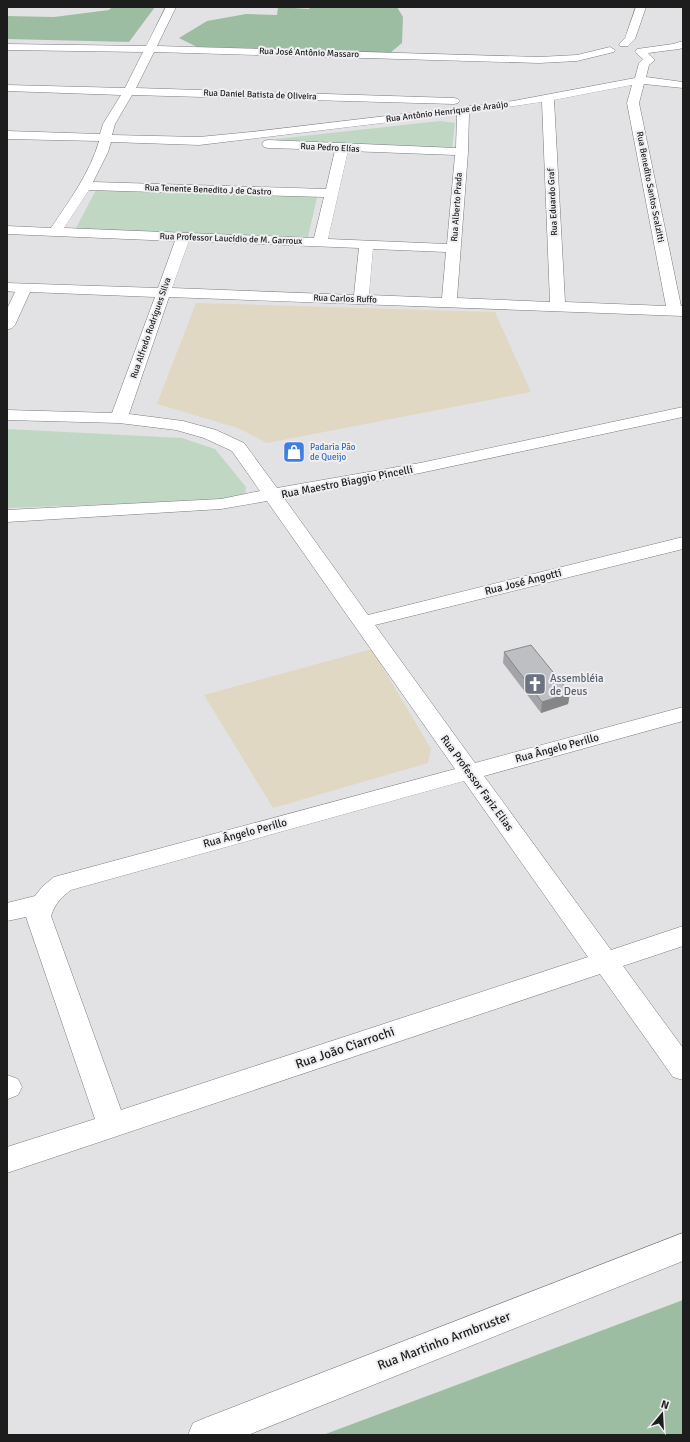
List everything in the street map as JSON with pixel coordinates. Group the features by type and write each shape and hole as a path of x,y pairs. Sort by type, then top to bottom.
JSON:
{"street":[{"path":"55,232 85,186 102,152 109,124 129,91 171,7"},
{"path":"641,7 630,40 633,51 647,62 669,52 679,45"},
{"name":"Rua José Antônio Massaro","path":"7,47 150,49 539,60 576,58 610,50 609,48 612,46 633,51 679,45"},
{"name":"Rua Benedito Santos Scalzitti","path":"647,62 641,80 634,93 633,103 678,311"},
{"name":"Rua Antônio Henrique de Araújo","path":"251,136 513,104 641,80 683,85"},
{"name":"Rua Daniel Batista de Oliveira","path":"7,88 458,101 513,104"},
{"name":"Rua Eduardo Graf","path":"548,98 558,307"},
{"name":"Rua Alberto Prada","path":"449,303 462,152 463,110"},
{"name":"Rua Pedro Elías","path":"7,135 105,137 342,149 462,152"},
{"name":"Rua Pedro Elías","path":"199,141 251,136"},
{"path":"320,242 342,149"},
{"name":"Rua Tenente Benedito J de Castro","path":"85,186 332,193"},
{"name":"Rua Professor Laucídio de M. Garroux","path":"7,230 454,248"},
{"name":"Rua Alfredo Rodrigues Silva","path":"119,418 183,238"},
{"path":"361,300 366,244"},
{"name":"Rua Carlos Ruffo","path":"7,287 678,311"},
{"path":"7,325 25,287"},
{"name":"Rua Maestro Biaggio Pincelli","path":"7,516 221,504 273,496 420,468 683,412"},
{"name":"Rua Professor Fariz Elias","path":"7,415 119,418 178,425 210,434 238,447 469,772 606,960 683,1069"},
{"name":"Rua José Angotti","path":"363,622 683,542"},
{"name":"Rua Ângelo Perillo","path":"43,903 50,892 63,883 683,714"},
{"path":"7,912 43,903"},
{"path":"43,903 38,916 112,1126"},
{"name":"Rua João Ciarrochi","path":"7,1160 606,960 683,936"},
{"name":"Rua Martinho Armbruster","path":"205,1435 683,1247"}],"shaded area":[{"path":"196,303 495,312 531,392 267,443 238,428 157,404"},
{"path":"372,649 431,749 428,763 273,808 204,695"}],"green space":[{"path":"112,7 155,7 129,42 7,39 7,16 54,17 109,10"},
{"path":"278,7 309,9 310,7 397,7 403,17 402,43 390,53 197,47 179,38 207,21 246,14 277,15"},
{"path":"440,121 455,123 452,149 274,143 276,139"},
{"path":"98,186 318,193 308,237 75,230"},
{"path":"7,429 182,438 215,449 246,487 245,494 233,500 7,508"},
{"path":"683,1300 683,1435 323,1435"}],"building":[{"path":"531,645 570,693 542,702 504,652"}],"place":[{"name":"Padaria Pão de Queijo","path":"294,452"},
{"name":"Assembléia de Deus","path":"535,684"}]}
